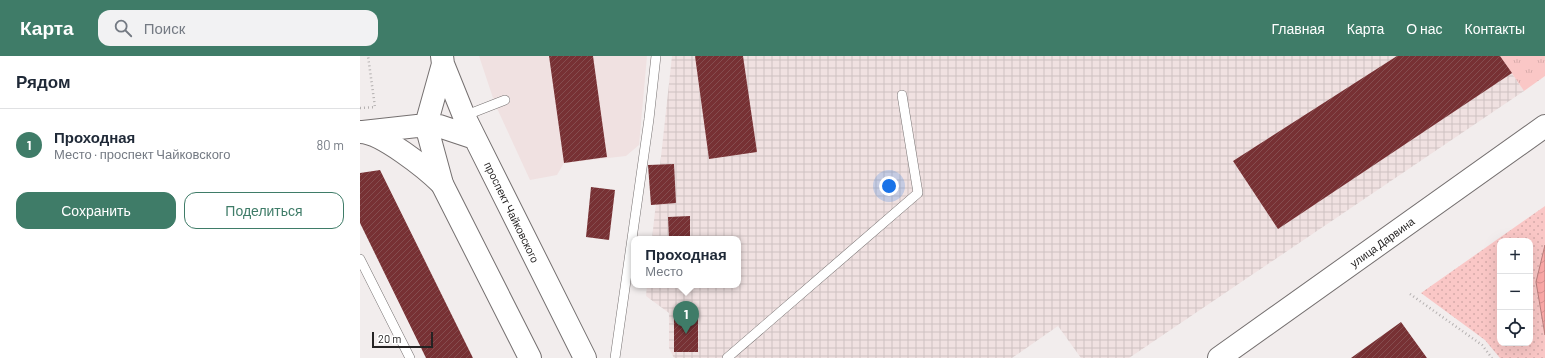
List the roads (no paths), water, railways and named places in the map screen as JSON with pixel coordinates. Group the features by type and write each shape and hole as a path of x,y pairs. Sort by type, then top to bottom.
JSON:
{"main road":[{"name":"проспект Чайковского","path":"443,60 464,116 584,358"},
{"name":"проспект Чайковского","path":"426,125 443,60"},
{"path":"426,125 442,184 530,358"},
{"path":"362,132 426,125 439,126 475,138"},
{"name":"улица Дарвина","path":"1219,358 1545,126"},
{"path":"362,132 405,154 442,184"}],"lane":[{"path":"632,236 649,119 656,56"},
{"path":"727,358 918,192 902,95"},
{"path":"464,116 506,100"},
{"path":"615,358 631,246"},
{"path":"360,259 410,358"}],"water":[{"path":"1545,245 1545,335 1536,282"}],"place":[{"name":"Проходная","path":"686,334"}]}
